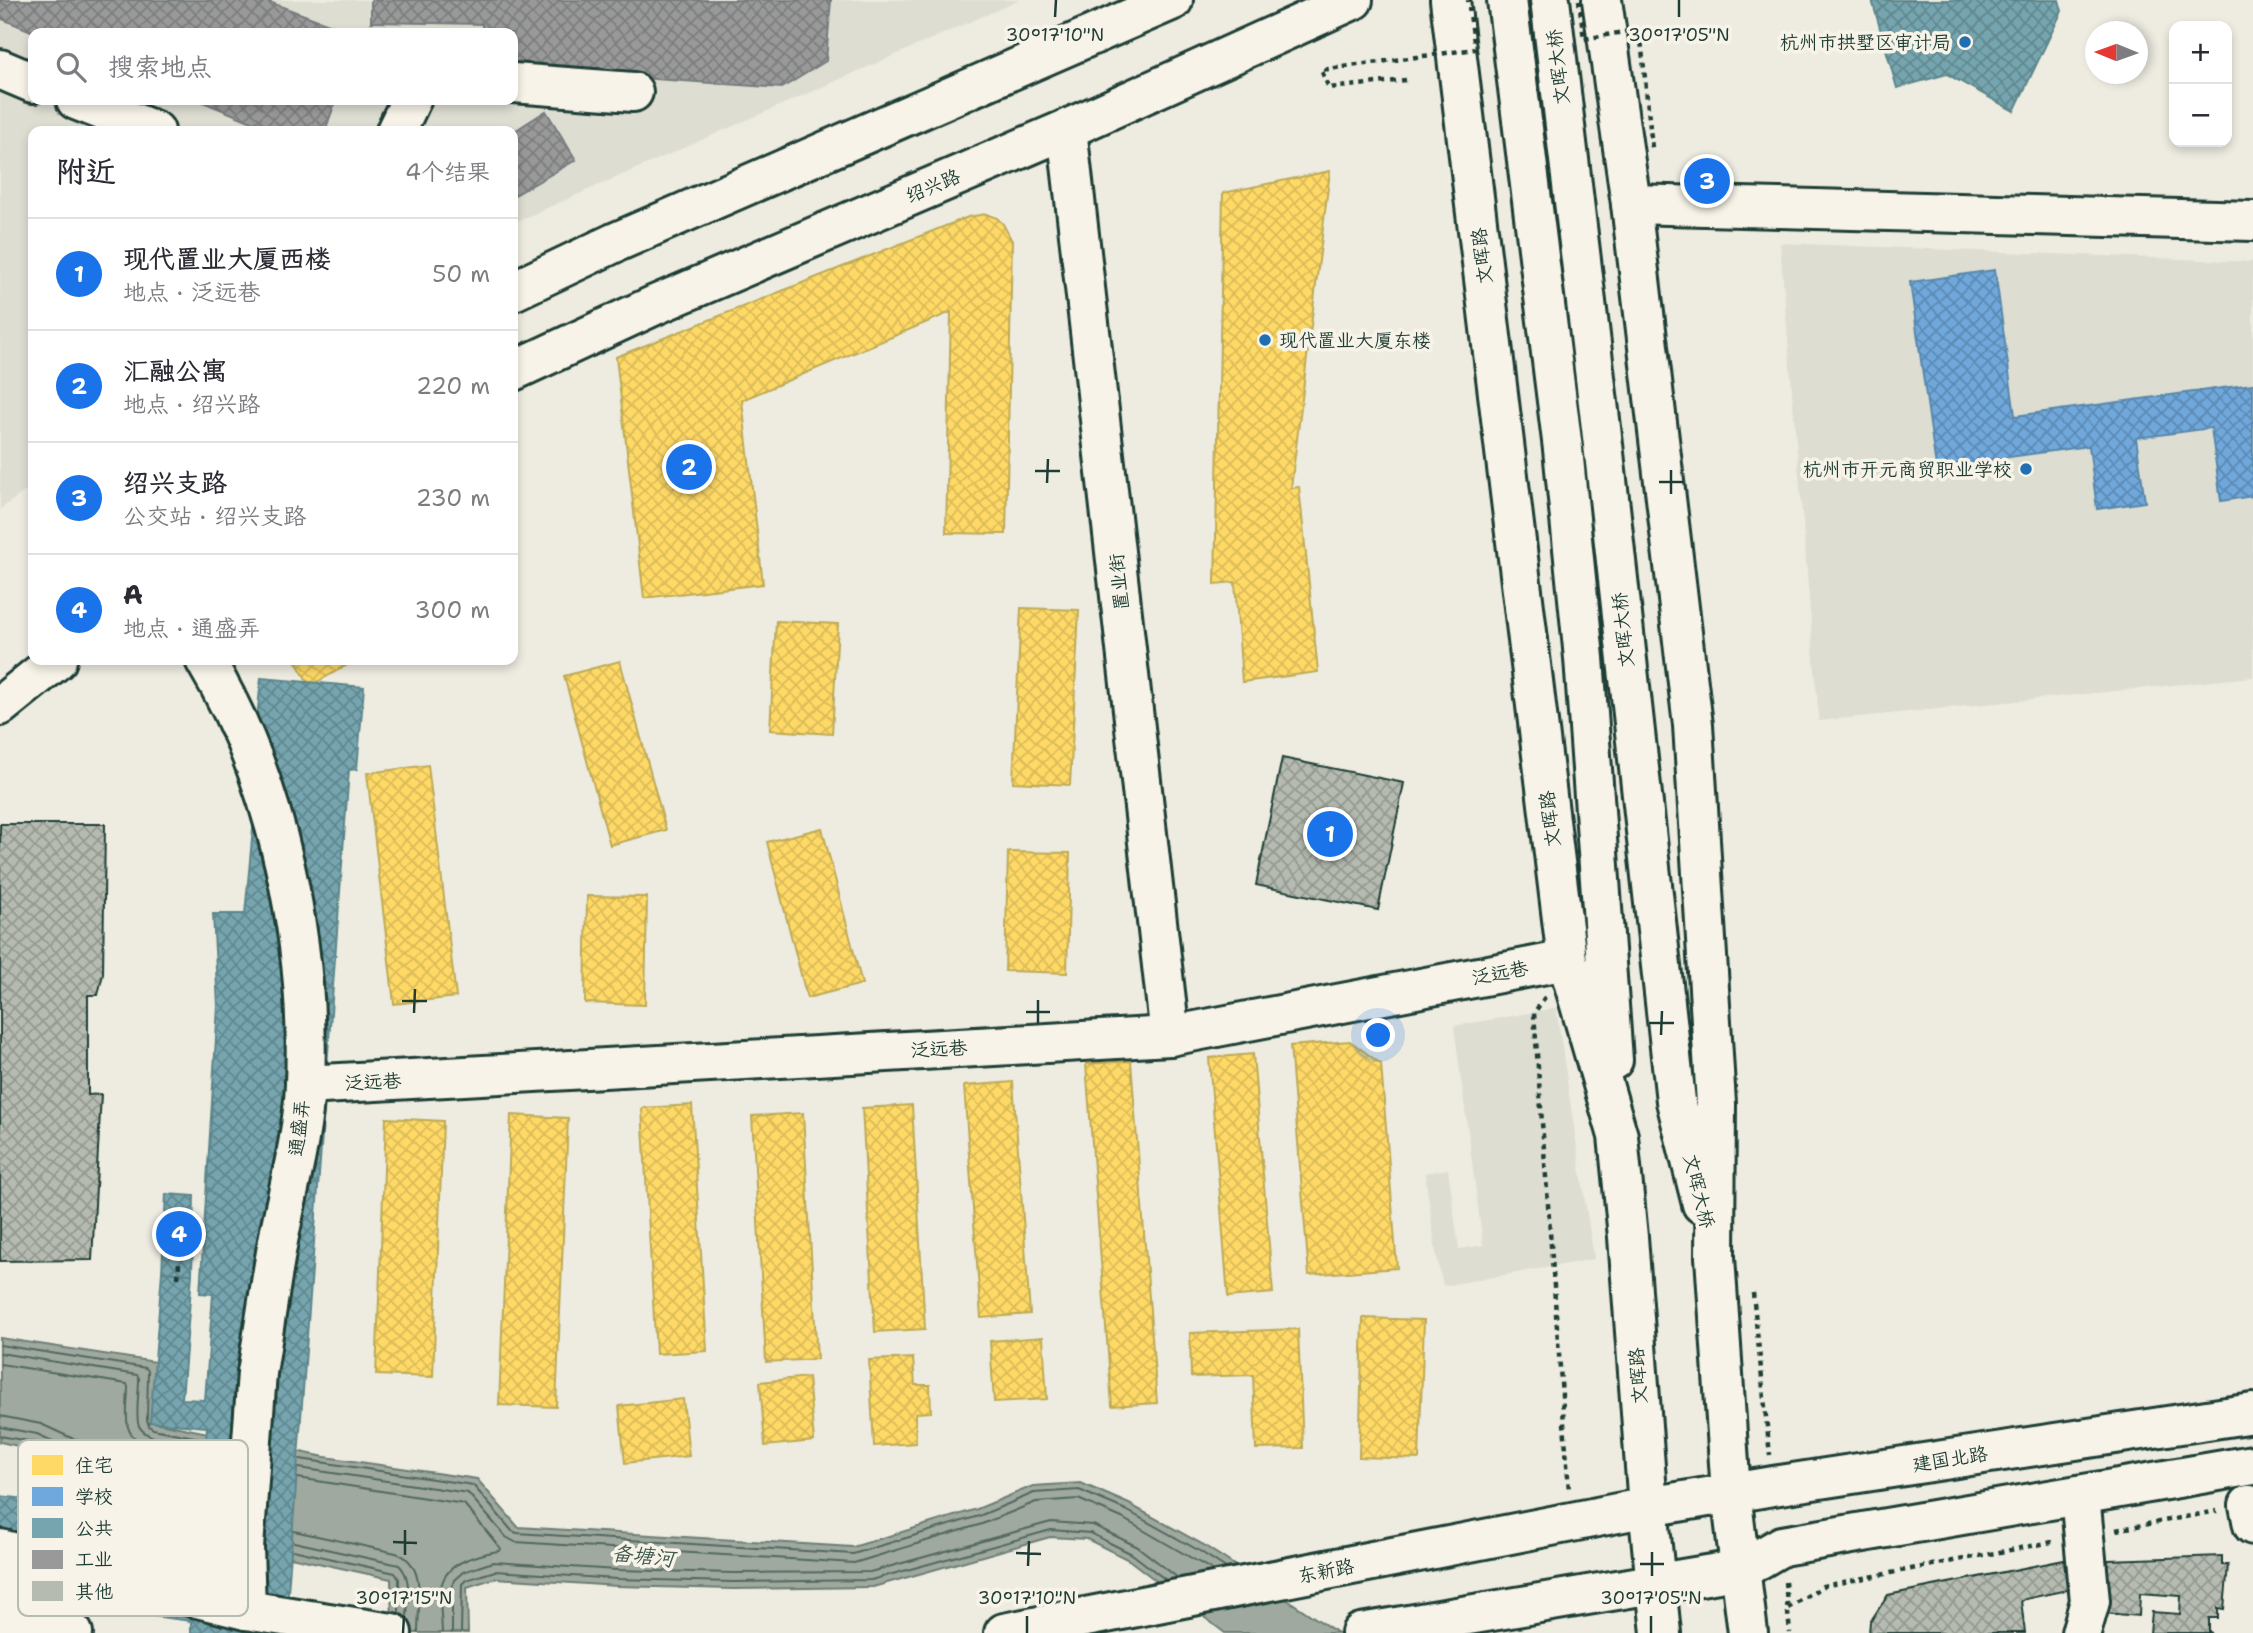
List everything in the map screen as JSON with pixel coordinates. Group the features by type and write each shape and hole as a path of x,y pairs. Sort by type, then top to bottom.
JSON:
{"main road":[{"path":"518,289 614,243 1172,0"},
{"name":"绍兴路","path":"518,370 655,305 1067,129 1353,0"},
{"name":"文晖路","path":"1450,0 1567,960 1618,1136 1661,1633"},
{"path":"1507,0 1561,436 1584,658 1618,1136"},
{"name":"文晖大桥","path":"1549,0 1676,1101 1715,1257"},
{"path":"1602,0 1631,204 1693,725 1716,1104 1715,1257 1731,1493 1748,1633"},
{"path":"0,69 28,81"},
{"path":"518,83 633,92"},
{"path":"89,105 142,126"},
{"path":"398,126 409,105"},
{"name":"置业街","path":"1067,129 1170,1036"},
{"path":"1631,204 2253,221"},
{"path":"0,679 28,657"},
{"path":"0,706 51,665"},
{"name":"通盛弄","path":"208,665 242,733 275,826 301,957 305,1024 305,1086 294,1170 257,1373 248,1493"},
{"name":"泛远巷","path":"305,1086 1170,1036 1567,960"},
{"name":"建国北路","path":"1648,1507 2253,1413"},
{"path":"1361,1633 1742,1569 1782,1546 2253,1465"},
{"path":"2080,1495 2090,1601 2081,1633"},
{"name":"东新路","path":"1004,1633 1648,1507"},
{"path":"0,1549 18,1553"},
{"path":"0,1585 18,1588"},
{"path":"248,1610 392,1633"},
{"path":"0,1618 54,1626 74,1633"}],"path":[{"path":"1406,79 1329,88 1321,70 1475,49 1468,0"},
{"path":"1579,0 1584,38 1640,29 1652,148"},
{"path":"1567,960 1534,1013 1568,1490 1578,1521"},
{"path":"178,1278 182,1217"},
{"path":"1788,1608 1823,1586 2084,1536 2251,1515"}],"shaded area":[{"path":"0,0 1020,0 518,221 518,126 28,126 28,489 0,509"},
{"name":"杭州市开元商贸职业学校","path":"1780,243 2253,262 2253,677 1819,721"},
{"path":"1556,1008 1594,1259 1443,1286 1425,1173 1448,1169 1459,1249 1483,1245 1454,1026"}],"water":[{"path":"0,1338 156,1362 154,1422 242,1440 18,1440 18,1446 0,1442"},
{"name":"备塘河","path":"248,1441 325,1457 477,1479 518,1527 853,1547 977,1509 1033,1486 1081,1483 1129,1504 1202,1544 1338,1633 1225,1633 1129,1560 1087,1539 1050,1537 873,1587 733,1589 617,1586 495,1578 467,1587 468,1633 392,1633 391,1579 248,1548"}],"building: 住宅":[{"name":"现代置业大厦东楼","path":"1330,171 1291,488 1299,487 1318,672 1242,682 1235,582 1215,584 1223,193"},
{"path":"986,214 997,218 1003,224 1012,241 1006,534 946,533 951,312 742,400 763,584 644,598 616,357 968,217"},
{"path":"1021,608 1079,610 1070,785 1013,782"},
{"path":"776,621 838,624 832,734 770,730"},
{"path":"620,661 666,830 610,845 564,676"},
{"path":"298,665 347,665 310,686"},
{"path":"428,765 456,997 394,1004 367,773"},
{"path":"822,828 862,984 807,998 767,842"},
{"path":"1008,852 1070,853 1067,973 1005,971"},
{"path":"587,896 647,897 645,1005 585,1003"},
{"path":"1350,1041 1381,1064 1397,1268 1309,1275 1290,1046"},
{"path":"1253,1054 1273,1293 1228,1297 1209,1058"},
{"path":"1131,1061 1157,1403 1112,1406 1086,1064"},
{"path":"1013,1082 1030,1314 981,1318 964,1086"},
{"path":"692,1105 707,1351 656,1354 642,1108"},
{"path":"912,1105 925,1329 875,1332 862,1108"},
{"path":"803,1113 817,1359 766,1362 752,1116"},
{"path":"511,1115 568,1118 556,1407 499,1405"},
{"path":"386,1118 443,1121 433,1377 376,1375"},
{"path":"1363,1318 1424,1320 1419,1459 1359,1457"},
{"path":"1298,1329 1303,1448 1256,1449 1253,1375 1191,1377 1190,1333"},
{"path":"1043,1337 1047,1399 994,1402 990,1341"},
{"path":"913,1358 915,1385 930,1385 931,1412 915,1413 916,1443 874,1446 869,1360"},
{"path":"808,1377 814,1441 765,1446 760,1382"},
{"path":"683,1399 689,1456 625,1463 619,1406"}],"building: 学校":[{"path":"1995,270 2015,416 2253,384 2253,496 2221,501 2211,428 2136,438 2145,502 2097,509 2089,446 1936,467 1910,282"}],"building: 公共":[{"name":"杭州市拱墅区审计局","path":"1872,0 2059,0 2062,11 2014,111 1947,74 1897,88"},
{"path":"261,678 364,687 357,769 349,770 285,1633 191,1633 191,1621 153,1616 248,1616 248,1440 206,1440 207,1427 150,1422 162,1272 192,1274 182,1399 205,1400 213,1294 200,1293 218,1006 213,914 245,914 259,764 253,761"},
{"path":"166,1194 194,1196 192,1274 162,1272"},
{"path":"0,1496 18,1498 18,1598 0,1596"}],"building: 工业":[{"path":"0,0 264,0 340,28 28,30 0,18"},
{"path":"371,0 831,0 826,61 782,88 518,69 518,28 482,28 482,24 371,22"},
{"path":"210,105 334,105 327,126 262,126"},
{"path":"546,111 576,160 518,193 518,129"}],"building: 其他":[{"path":"1282,758 1404,783 1378,910 1256,885"},
{"path":"0,824 105,824 103,974 98,995 88,995 88,1095 101,1094 92,1260 0,1261"},
{"path":"2222,1556 2222,1565 2228,1565 2224,1609 2218,1608 2218,1618 2209,1618 2209,1632 2212,1633 2150,1633 2152,1612 2180,1614 2181,1596 2140,1593 2139,1616 2103,1613 2108,1560"},
{"path":"2064,1560 2067,1590 2021,1600 2025,1633 1869,1633 1870,1622 1888,1595"}],"place":[{"name":"杭州市拱墅区审计局","path":"1965,42"},
{"name":"绍兴支路","path":"1707,181"},
{"name":"现代置业大厦东楼","path":"1265,340"},
{"name":"汇融公寓","path":"689,467"},
{"name":"杭州市开元商贸职业学校","path":"2026,469"},
{"name":"现代置业大厦西楼","path":"1330,834"},
{"name":"A","path":"179,1234"}]}
